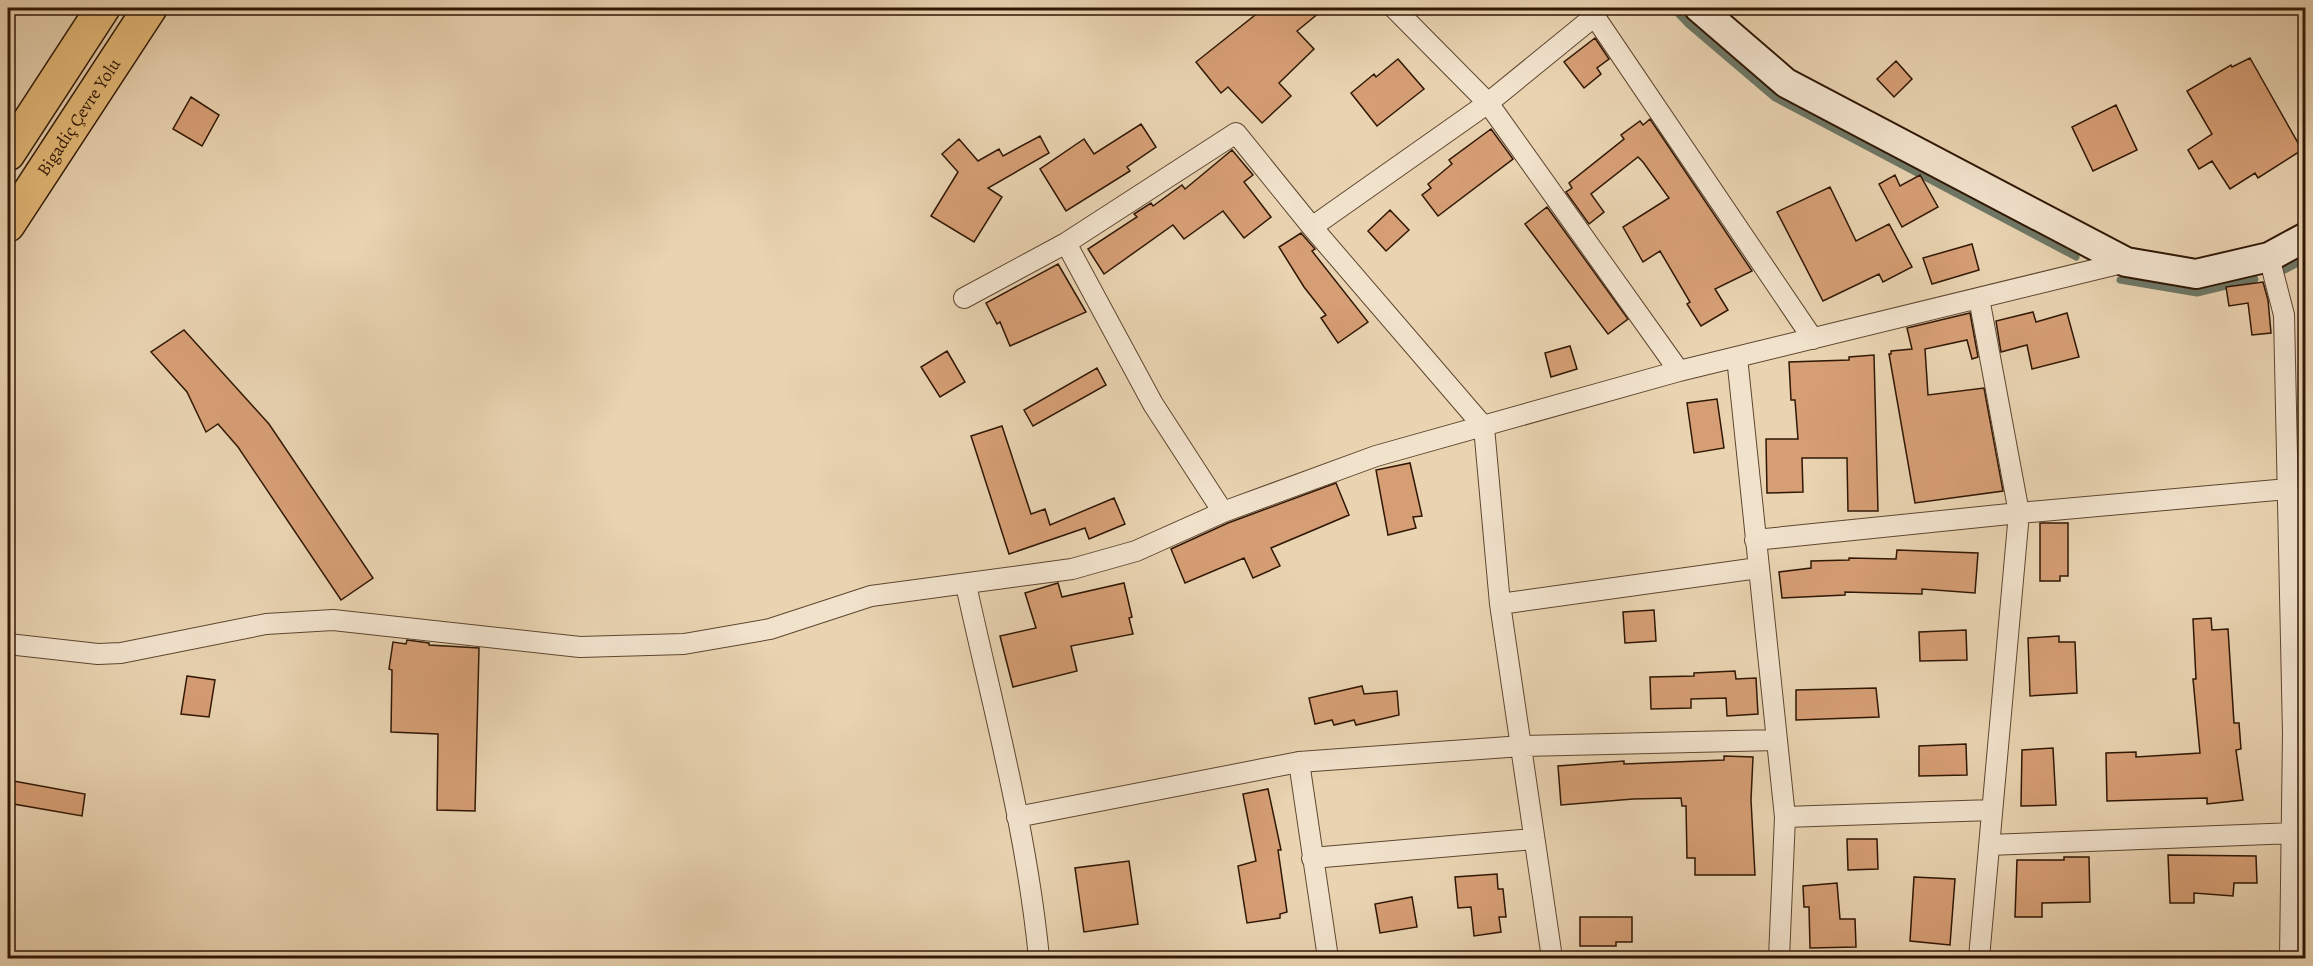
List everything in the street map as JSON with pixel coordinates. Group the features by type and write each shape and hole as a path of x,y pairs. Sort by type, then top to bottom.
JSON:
{"highway":[{"path":"8,154 103,8"},
{"name":"Bigadiç Çevre Yolu","path":"8,225 150,8"}],"street":[{"path":"1394,8 1488,103 1679,370"},
{"path":"1699,8 1786,83 2126,262 2196,274 2269,257 2306,237"},
{"path":"1312,227 1488,103 1593,11 1813,339"},
{"path":"964,298 1066,243 1236,133 1312,227 1484,427 1500,604 1552,958"},
{"path":"1066,243 1153,404 1223,512"},
{"path":"2269,257 2284,315 2294,502 2299,734 2292,833 2298,932 2290,958"},
{"path":"8,644 98,654 121,653 266,624 333,620 580,646 684,644 770,629 871,596 966,585 1072,569 1102,562 1136,551 1223,512 1376,456 1679,370 2126,262"},
{"path":"1979,298 2019,513 1979,958"},
{"path":"1737,357 1785,817 1779,958"},
{"path":"1755,540 2019,513 2294,502"},
{"path":"1500,604 1758,568"},
{"path":"966,585 1017,817 1039,958"},
{"path":"1017,817 1299,762 1522,746 1777,740"},
{"path":"1299,762 1311,858 1328,958"},
{"path":"1785,817 1992,810"},
{"path":"1989,845 2292,833"},
{"path":"1311,858 1533,838"}],"building":[{"path":"1264,8 1325,8 1297,31 1314,49 1279,83 1291,96 1262,123 1228,87 1221,93 1196,62"},
{"path":"1595,38 1609,59 1597,68 1601,74 1584,88 1564,62"},
{"path":"2250,58 2302,150 2258,178 2255,173 2230,189 2212,161 2199,169 2188,150 2212,134 2187,91 2231,65 2232,67"},
{"path":"1398,59 1424,89 1377,126 1351,93 1374,74 1376,77"},
{"path":"1896,61 1912,79 1894,97 1877,79"},
{"path":"191,97 219,115 202,146 173,129"},
{"path":"2116,105 2137,150 2093,171 2072,127"},
{"path":"1650,119 1752,271 1715,289 1728,310 1701,326 1687,304 1690,302 1660,251 1643,262 1623,227 1669,198 1638,157 1591,194 1604,212 1589,224 1566,192 1572,188 1569,183 1624,139 1621,135 1640,121 1643,125"},
{"path":"1141,124 1156,147 1127,167 1130,171 1066,211 1040,169 1084,139 1094,154"},
{"path":"1491,129 1513,159 1438,216 1422,195 1431,188 1428,184 1452,164 1449,160"},
{"path":"1040,136 1049,153 988,188 1002,197 974,242 931,216 958,172 942,154 959,139 978,161 999,149 1003,156"},
{"path":"1232,150 1253,175 1244,182 1271,217 1244,238 1223,211 1184,239 1173,225 1104,274 1088,249 1137,217 1134,214 1151,203 1153,206 1182,185 1185,189"},
{"path":"1895,175 1900,186 1920,175 1938,207 1902,227 1879,184"},
{"path":"1830,187 1856,241 1889,224 1912,267 1883,282 1879,274 1823,301 1777,212"},
{"path":"1547,207 1628,319 1608,334 1525,224"},
{"path":"1390,210 1409,230 1386,251 1368,231"},
{"path":"1301,233 1315,249 1312,251 1368,322 1338,343 1321,318 1326,315 1304,287 1279,247"},
{"path":"1972,244 1979,270 1932,284 1923,258"},
{"path":"1058,264 1086,312 1010,346 1000,322 997,324 986,303"},
{"path":"2263,282 2268,300 2271,333 2252,335 2248,303 2229,306 2226,287"},
{"path":"2033,312 2036,322 2067,313 2079,357 2032,369 2027,345 2001,352 1996,321"},
{"path":"1970,313 1978,357 1972,359 1967,340 1925,349 1928,395 1984,388 2003,491 1915,503 1889,354 1891,351 1912,349 1907,328"},
{"path":"184,330 269,424 373,578 341,600 238,447 218,424 206,432 187,392 151,352"},
{"path":"1570,346 1577,369 1551,377 1545,353"},
{"path":"947,351 965,382 940,397 921,367"},
{"path":"1874,355 1878,511 1848,511 1847,458 1802,458 1803,492 1767,493 1766,439 1798,439 1795,400 1791,400 1789,362 1849,360 1849,357"},
{"path":"1097,368 1106,385 1033,426 1024,410"},
{"path":"1717,399 1724,448 1694,453 1687,403"},
{"path":"1002,426 1031,514 1045,509 1050,525 1114,498 1125,524 1089,539 1085,528 1009,554 971,436"},
{"path":"1410,463 1422,516 1413,517 1416,528 1388,535 1376,470"},
{"path":"1336,483 1349,515 1271,548 1280,566 1253,578 1244,558 1185,583 1171,549 1228,523"},
{"path":"2040,523 2068,523 2068,576 2060,576 2060,581 2040,581"},
{"path":"1897,550 1978,553 1975,593 1922,589 1922,594 1845,592 1845,595 1782,598 1779,572 1811,568 1811,561 1849,560 1849,558 1896,559"},
{"path":"1058,583 1062,597 1124,583 1132,617 1129,618 1133,634 1071,646 1077,671 1013,687 1000,636 1036,628 1025,593"},
{"path":"1654,610 1656,641 1625,643 1623,612"},
{"path":"2211,618 2212,630 2228,629 2234,723 2239,723 2241,749 2236,750 2243,800 2207,804 2207,798 2107,801 2106,753 2136,752 2136,757 2200,753 2193,679 2196,679 2193,619"},
{"path":"1966,630 1967,660 1920,661 1919,632"},
{"path":"2059,636 2059,642 2075,642 2077,693 2030,696 2028,638"},
{"path":"407,640 429,643 429,645 479,648 475,811 437,810 438,734 391,732 392,670 389,669 393,642 406,644"},
{"path":"1735,671 1736,679 1756,678 1758,714 1727,716 1726,698 1691,699 1691,708 1651,709 1650,677 1694,676 1694,673"},
{"path":"187,676 215,680 209,717 181,714"},
{"path":"1362,686 1364,694 1397,691 1399,715 1356,725 1354,720 1334,725 1332,720 1315,724 1309,698"},
{"path":"1876,688 1879,717 1796,720 1796,690"},
{"path":"1966,744 1967,775 1919,776 1919,746"},
{"path":"2053,748 2056,805 2021,806 2022,750"},
{"path":"1724,756 1753,757 1751,800 1755,875 1695,875 1695,858 1687,858 1686,806 1682,806 1681,798 1561,805 1558,766 1624,761 1624,764 1724,760"},
{"path":"8,780 85,794 82,816 8,803"},
{"path":"1268,789 1281,850 1278,850 1287,912 1280,914 1280,918 1247,923 1238,866 1256,861 1243,794"},
{"path":"1847,839 1877,839 1878,869 1848,870"},
{"path":"2168,855 2256,856 2257,883 2234,883 2233,896 2194,893 2194,903 2170,903"},
{"path":"2064,857 2089,857 2090,902 2042,903 2042,917 2015,917 2017,860 2064,860"},
{"path":"1129,861 1138,924 1084,932 1075,868"},
{"path":"1497,874 1498,889 1503,889 1506,917 1499,917 1501,932 1474,936 1471,907 1458,908 1455,877"},
{"path":"1914,877 1955,879 1950,945 1910,941"},
{"path":"1837,883 1840,919 1855,919 1856,947 1810,948 1809,907 1804,907 1803,886"},
{"path":"1412,897 1417,927 1380,933 1375,904"},
{"path":"1580,917 1632,917 1632,942 1616,942 1616,946 1580,946"}],"waterway":[{"path":"1673,8 1688,24 1775,98 2076,257"},
{"path":"2275,275 2306,259"},
{"path":"2120,280 2197,293 2255,279"}]}
